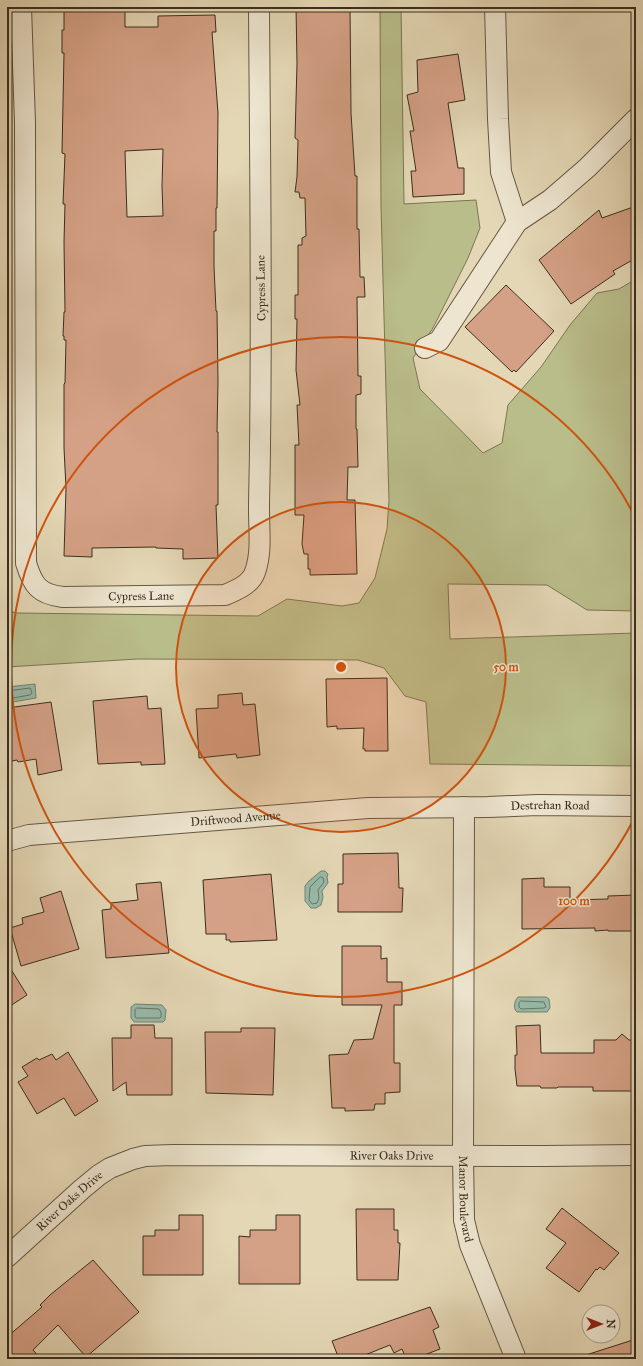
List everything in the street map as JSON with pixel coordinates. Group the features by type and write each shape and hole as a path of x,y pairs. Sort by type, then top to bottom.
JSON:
{"street":[{"name":"Cypress Lane","path":"21,7 25,123 26,563 30,578 38,588 50,595 63,597 225,595 241,588 255,573 260,554 259,512 262,331 260,263 259,7"},
{"path":"495,7 501,172 517,222"},
{"path":"425,348 439,341 517,222 550,200 587,168 636,119"},
{"name":"Destrehan Road","path":"464,807 538,805 636,806"},
{"path":"463,1155 464,807"},
{"name":"Driftwood Avenue","path":"7,841 29,835 54,832 368,808 464,807"},
{"name":"Manor Boulevard","path":"516,1359 466,1232 463,1155 636,1155"},
{"name":"River Oaks Drive","path":"7,1257 99,1175 110,1168 145,1156 463,1155"}],"green space":[{"path":"380,7 401,7 404,204 476,200 480,228 468,258 433,328 413,358 420,389 483,453 502,443 508,405 541,367 570,325 597,293 619,289 636,279 636,611 587,610 547,585 448,584 450,639 636,633 636,766 430,764 426,702 405,696 384,668 358,660 137,659 7,667 7,611 17,613 258,616 287,599 342,606 359,603 375,578 387,529 389,501 381,206"}],"water":[{"path":"35,684 36,698 7,703 7,687"},
{"path":"321,871 325,871 328,874 328,883 322,891 323,897 321,905 316,908 311,908 305,901 305,886"},
{"path":"518,997 546,997 549,999 550,1008 547,1012 517,1012 514,1005"},
{"path":"135,1004 162,1005 166,1010 165,1020 163,1022 134,1022 131,1018 131,1007"}],"building":[{"path":"296,7 350,7 351,113 355,176 357,176 357,229 359,229 360,277 364,277 365,297 357,297 358,376 361,376 361,394 356,395 358,467 348,467 347,500 355,500 357,574 310,575 310,569 308,569 308,554 304,554 302,544 304,515 295,515 295,445 299,445 297,405 300,405 296,370 297,319 295,319 295,295 298,295 298,245 302,245 302,238 306,236 305,198 300,198 299,192 295,192 298,140 295,138 297,64"},
{"path":"125,9 125,27 158,27 158,16 215,15 216,32 212,32 218,113 217,208 216,231 214,231 214,266 217,311 218,381 218,505 216,505 218,558 183,559 183,549 156,547 92,548 92,557 64,556 66,488 64,448 64,384 66,340 64,340 63,336 65,312 65,204 63,204 65,154 62,153 64,53 62,53 62,30 64,30 64,10","holes":["163,149 163,216 127,217 125,151"]},
{"path":"458,54 465,100 448,103 458,168 464,168 464,194 413,197 411,171 416,171 410,131 414,131 407,95 418,92 417,60"},
{"path":"636,206 636,258 613,271 615,274 571,304 539,260 599,210 602,218"},
{"path":"506,285 554,331 516,372 514,370 512,372 465,327"},
{"path":"387,678 388,751 365,751 365,749 363,749 364,728 337,729 337,726 327,727 326,679"},
{"path":"242,693 243,705 255,704 260,755 237,758 236,754 199,758 196,709 218,708 218,695"},
{"path":"147,696 148,709 161,708 165,764 141,765 141,762 98,764 93,701"},
{"path":"51,702 62,770 38,775 36,759 7,762 7,708"},
{"path":"398,853 399,888 403,888 402,912 338,912 338,884 343,884 343,854"},
{"path":"271,874 277,940 230,942 230,940 226,940 226,934 206,934 203,880"},
{"path":"544,878 544,887 570,887 570,900 608,899 608,896 636,895 636,931 595,931 595,928 522,929 522,879"},
{"path":"161,882 169,953 106,958 102,910 111,909 111,903 138,900 136,884"},
{"path":"61,891 79,949 21,966 10,928 23,924 22,918 44,912 40,898"},
{"path":"342,946 381,946 381,959 387,958 387,982 402,982 402,1005 394,1005 394,1063 400,1063 400,1092 385,1093 385,1104 375,1104 374,1110 345,1111 345,1108 332,1108 329,1055 348,1054 354,1040 373,1039 382,1005 342,1005"},
{"path":"7,963 27,995 7,1008"},
{"path":"131,1025 154,1025 155,1038 172,1038 172,1095 127,1095 126,1082 113,1091 112,1038 131,1038"},
{"path":"540,1025 541,1053 594,1053 594,1040 616,1040 622,1034 629,1040 636,1040 636,1091 593,1091 593,1087 541,1088 540,1086 517,1086 515,1069 515,1055 517,1055 516,1026"},
{"path":"241,1028 275,1028 273,1095 206,1093 205,1032 241,1032"},
{"path":"68,1052 98,1101 75,1116 64,1098 37,1114 18,1082 28,1076 22,1067 37,1058 39,1060 52,1054 56,1060"},
{"path":"562,1208 619,1253 604,1270 600,1267 597,1270 596,1269 579,1292 546,1268 566,1243 546,1229"},
{"path":"356,1209 394,1209 394,1230 398,1230 398,1243 400,1243 398,1280 357,1280"},
{"path":"179,1215 203,1215 203,1275 143,1275 143,1236 155,1236 155,1230 179,1230"},
{"path":"276,1215 300,1215 300,1284 239,1284 239,1236 250,1237 250,1230 276,1230"},
{"path":"93,1260 139,1312 86,1357 58,1325 33,1350 41,1359 7,1359 7,1337 42,1307 40,1305 50,1295"},
{"path":"430,1307 439,1327 433,1330 440,1349 414,1359 406,1359 402,1349 394,1353 390,1345 355,1359 339,1359 332,1341"},
{"path":"636,1339 636,1359 586,1359 586,1355"}]}
